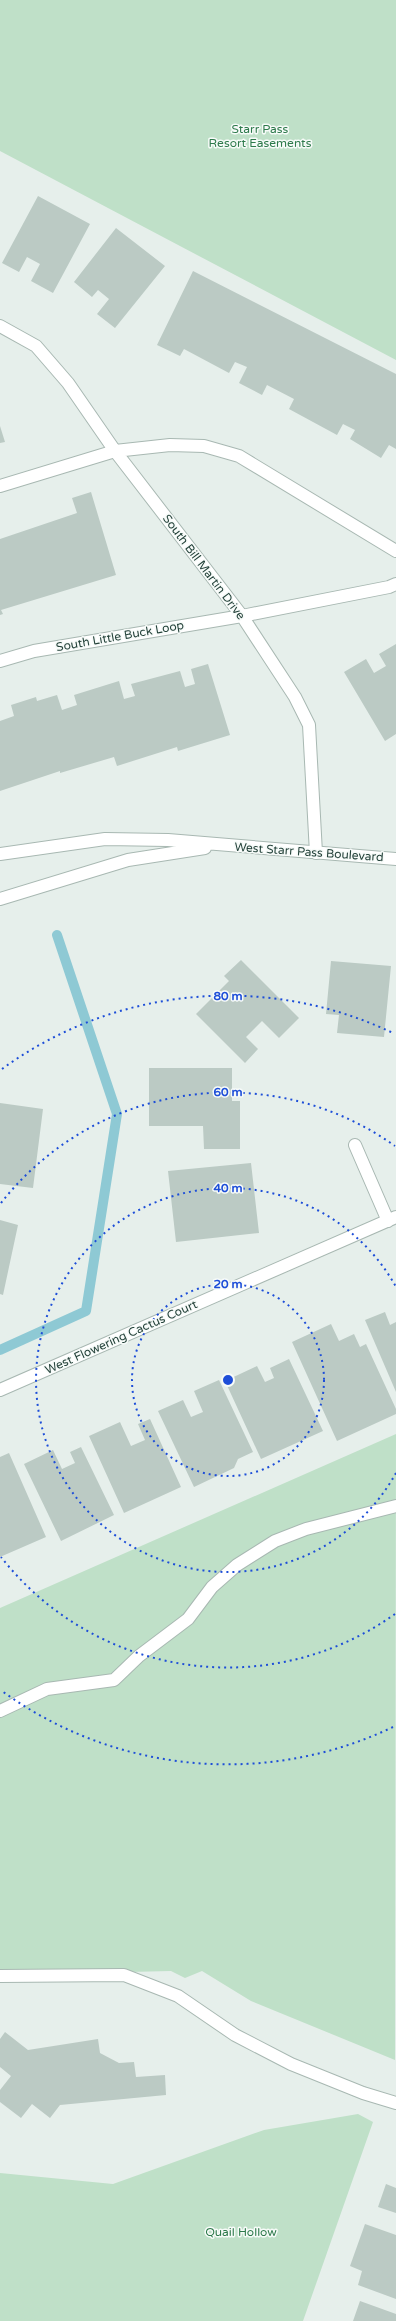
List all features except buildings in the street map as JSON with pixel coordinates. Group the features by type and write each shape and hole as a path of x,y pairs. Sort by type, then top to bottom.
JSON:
{"street":[{"name":"South Bill Martin Drive","path":"0,326 36,346 68,383 115,451 242,616 295,697 310,725 316,853"},
{"path":"0,486 115,451 170,445 204,446 239,456 396,551"},
{"name":"South Little Buck Loop","path":"0,661 34,651 242,616 389,587 396,584"},
{"name":"West Starr Pass Boulevard","path":"0,854 105,839 168,840 222,846 396,859"},
{"name":"West Starr Pass Boulevard","path":"0,899 128,860 222,846"},
{"path":"356,1145 392,1219"},
{"name":"West Flowering Cactus Court","path":"0,1390 392,1219"},
{"path":"0,1711 47,1689 114,1680 139,1656 188,1619 212,1587 237,1565 275,1541 306,1529 396,1506"},
{"path":"0,1976 124,1975 178,1996 235,2035 291,2064 364,2093 396,2103"}],"green space":[{"name":"Starr Pass Resort Easements","path":"0,0 396,0 396,360 0,151"},
{"path":"396,1434 395,2060 251,2001 202,1971 185,1978 171,1971 0,1975 0,1608"},
{"name":"Quail Hollow","path":"358,2114 373,2122 303,2321 0,2321 0,2173 113,2184 264,2130"}],"waterway":[{"path":"0,1350 86,1311 117,1114 57,935"}]}
